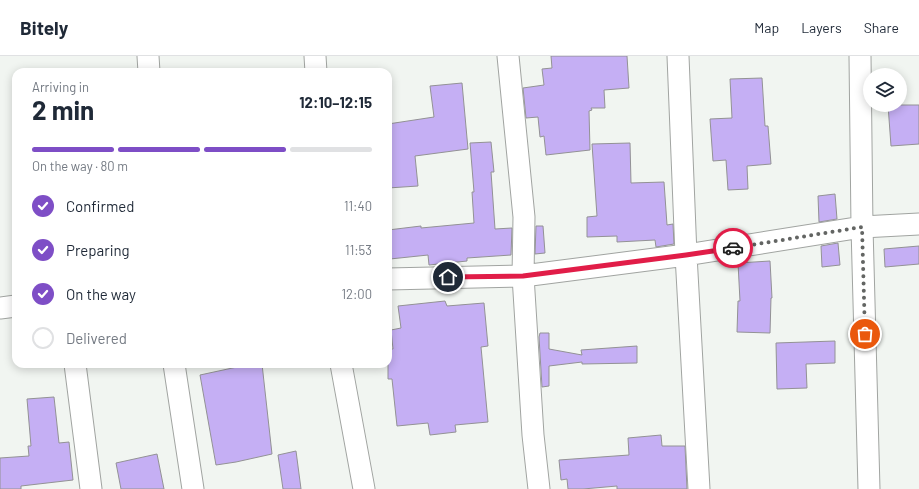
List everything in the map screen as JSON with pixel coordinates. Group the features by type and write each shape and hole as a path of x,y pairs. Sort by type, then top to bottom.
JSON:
{"street":[{"path":"148,56 148,68"},
{"path":"315,56 316,68"},
{"path":"508,56 524,217 523,276 533,435 539,489"},
{"path":"678,56 686,255 699,489"},
{"path":"860,56 862,227 869,489"},
{"path":"392,279 523,276 686,255 862,227 919,224"},
{"path":"0,308 12,306"},
{"path":"76,368 91,489"},
{"path":"175,368 193,489"},
{"path":"342,368 364,489"}],"building":[{"path":"551,56 627,56 629,88 604,90 605,108 591,108 592,110 589,111 590,150 546,155 544,136 540,137 538,117 526,118 523,88 544,85 542,69 552,68"},
{"path":"762,78 765,126 768,126 771,164 747,166 748,189 728,190 726,160 713,161 710,119 732,118 730,79"},
{"path":"462,83 468,149 415,156 418,186 392,188 392,123 434,117 430,86"},
{"path":"907,105 919,105 919,144 891,146 889,112 907,112"},
{"path":"491,142 494,172 491,172 495,229 512,228 511,255 467,258 467,261 429,265 428,255 392,259 392,230 421,226 421,228 474,223 472,192 474,192 470,143"},
{"path":"630,143 631,183 664,182 667,225 673,224 674,244 656,247 655,240 617,242 617,236 587,237 587,217 597,216 592,144"},
{"path":"835,194 837,219 819,222 818,196"},
{"path":"536,226 543,226 545,253 535,254"},
{"path":"838,243 840,265 822,267 821,246"},
{"path":"919,246 919,264 885,267 884,249"},
{"path":"770,261 772,298 770,333 737,332 738,301 740,301 738,263"},
{"path":"445,301 447,306 484,303 488,346 481,347 488,422 455,425 456,432 430,435 428,423 397,426 392,379 388,379 388,368 392,368 392,330 401,328 398,306"},
{"path":"540,333 549,333 549,349 582,355 581,350 637,346 637,363 582,364 582,362 549,366 549,386 542,387"},
{"path":"835,341 835,363 806,364 807,388 777,389 776,343"},
{"path":"232,368 262,368 272,454 216,465 200,375"},
{"path":"54,397 59,443 69,442 73,480 21,486 21,489 0,489 0,458 29,456 28,446 31,446 27,399"},
{"path":"661,435 662,446 685,446 687,489 617,489 617,486 568,489 567,479 561,480 559,460 629,455 628,438"},
{"path":"296,451 301,489 283,489 278,455"},
{"path":"157,454 164,489 121,489 116,463"}],"way so far":[{"path":"733,248 862,227 865,334"}],"route":[{"path":"448,277 523,276 733,248"}]}
